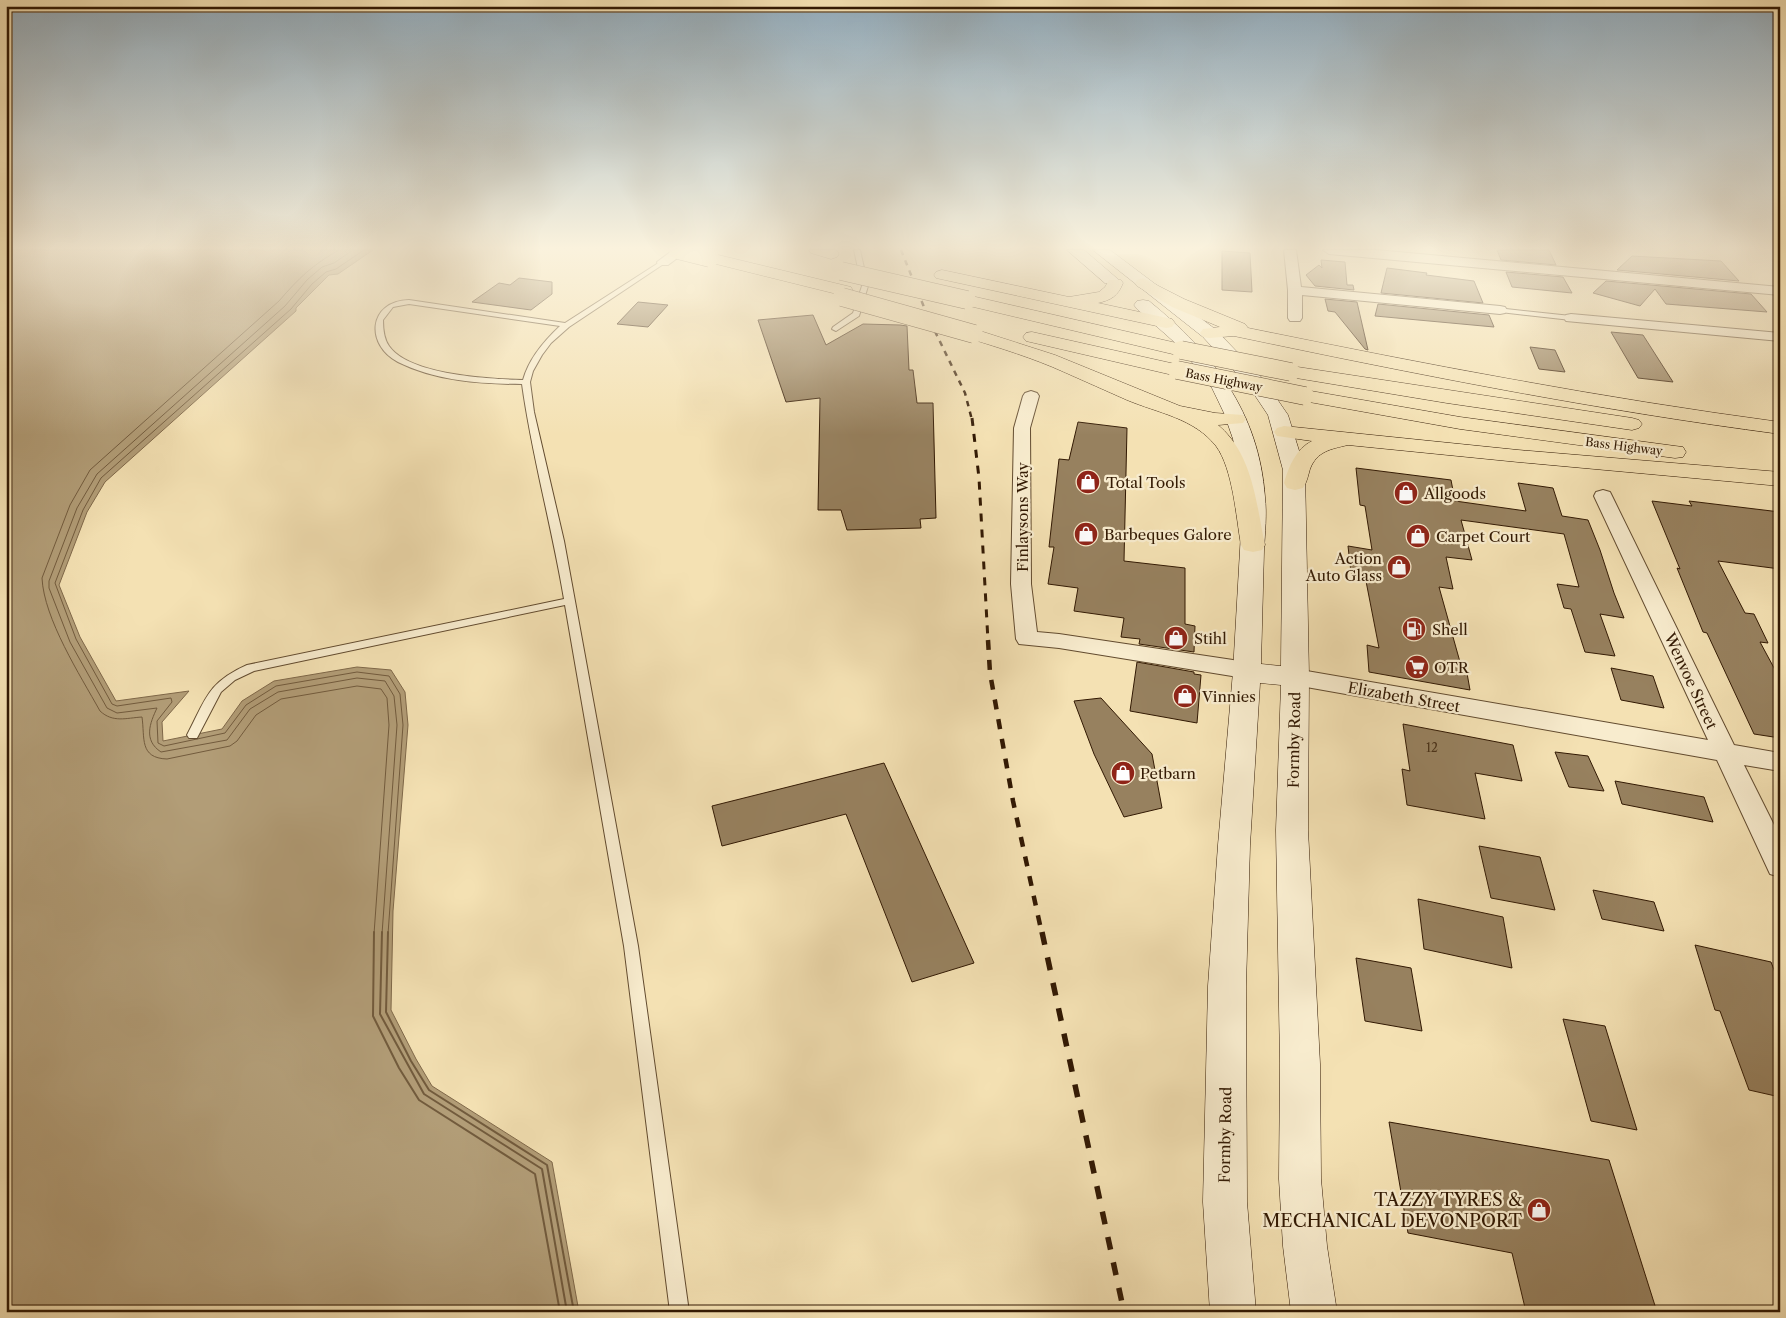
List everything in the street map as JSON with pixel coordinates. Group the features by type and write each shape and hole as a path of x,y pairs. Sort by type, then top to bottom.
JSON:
{"highway":[{"path":"909,312 971,328 1203,423 1230,453 1240,484 1252,545"},
{"name":"Bass Highway","path":"1016,312 1181,350 1291,372 1557,414 1704,434 1780,442"},
{"path":"1115,312 1166,323"},
{"path":"1197,312 1215,320 1258,334 1291,342"},
{"name":"Bass Highway","path":"971,328 1305,396 1565,438 1780,465"},
{"path":"1209,333 1234,331 1449,374 1688,415 1780,428"},
{"path":"1181,414 1214,420 1237,412"},
{"path":"1284,432 1780,479"},
{"path":"1295,483 1304,457 1319,445 1335,440 1368,441"}],"main road":[{"name":"Formby Road","path":"1152,312 1166,323 1206,364 1237,412 1252,470 1254,498 1247,672 1226,986 1224,1202 1233,1312"},
{"name":"Formby Road","path":"1181,312 1209,333 1267,396 1278,415 1294,470 1295,677 1292,830 1300,1064 1300,1179 1305,1246 1314,1312"},
{"path":"1166,323 1209,333"},
{"path":"1206,364 1198,344 1209,333"},
{"path":"1237,412 1252,408 1254,401 1245,371"},
{"path":"1237,412 1284,432"},
{"name":"Elizabeth Street","path":"1247,672 1295,677"}],"street":[{"path":"1295,312 1295,318"},
{"path":"1571,318 1780,337"},
{"name":"Finlaysons Way","path":"1027,639 1021,584 1022,428 1032,396"},
{"name":"Wenvoe Street","path":"1602,496 1780,866"},
{"name":"Elizabeth Street","path":"1027,639 1059,641 1233,668 1247,672"},
{"name":"Elizabeth Street","path":"1295,677 1780,762"}],"lane":[{"path":"384,312 379,320 385,348 396,358 404,362 453,378 488,382 526,382"},
{"path":"474,312 566,325"},
{"path":"587,312 566,325 548,341 529,371 526,382 530,412 558,541 631,946 680,1312"},
{"path":"836,329 857,312"},
{"path":"1513,312 1571,318"},
{"path":"193,735 216,690 231,677 251,668 569,601"}],"water":[{"path":"6,312 295,312 105,482 87,512 59,585 80,637 116,701 189,691 162,722 163,741 222,729 242,701 274,681 357,667 391,670 405,692 408,725 393,911 391,1010 432,1086 552,1162 579,1312 6,1312"}],"building":[{"path":"629,312 662,312 648,327 617,324"},
{"path":"1332,312 1359,312 1368,350 1365,349 1335,312"},
{"path":"1376,312 1454,312 1489,315 1494,327 1375,316"},
{"path":"813,315 826,345 863,324 907,326 909,370 913,370 917,403 933,403 936,518 920,519 921,528 847,530 841,510 818,510 820,398 786,402 758,320"},
{"path":"1611,332 1643,335 1673,382 1638,378"},
{"path":"1530,347 1555,350 1565,372 1539,369"},
{"path":"1078,422 1127,428 1124,561 1185,568 1185,624 1195,626 1194,652 1139,644 1140,639 1121,637 1124,618 1074,611 1078,588 1048,584 1054,547 1049,547 1059,459 1069,460"},
{"path":"1356,468 1451,480 1455,501 1526,511 1518,483 1553,488 1562,516 1588,520 1600,550 1624,618 1600,614 1615,656 1585,652 1571,609 1564,608 1557,584 1579,587 1564,534 1461,520 1472,560 1446,557 1453,589 1439,587 1460,662 1465,662 1470,690 1369,672 1367,645 1379,648 1365,576 1351,573 1348,546 1372,550 1365,506 1360,505"},
{"path":"1652,501 1692,506 1689,501 1780,512 1780,569 1718,561 1745,613 1754,614 1768,643 1760,642 1780,679 1780,738 1754,734 1707,633 1703,632"},
{"path":"1137,662 1194,672 1194,674 1201,675 1197,723 1130,711"},
{"path":"1611,668 1653,676 1664,708 1621,700"},
{"path":"1101,698 1152,754 1162,808 1124,817 1094,754 1074,701"},
{"path":"1403,724 1513,745 1522,781 1475,773 1485,819 1407,805 1402,769 1410,771"},
{"path":"1555,752 1588,756 1604,791 1569,787"},
{"path":"884,763 974,963 912,982 846,814 722,846 712,806"},
{"path":"1615,781 1704,797 1713,822 1622,804"},
{"path":"1479,846 1540,857 1555,910 1491,898"},
{"path":"1593,890 1654,902 1664,931 1602,919"},
{"path":"1418,899 1503,917 1512,968 1424,949"},
{"path":"1695,945 1771,962 1780,985 1780,1097 1749,1090 1720,1011 1715,1010"},
{"path":"1356,958 1411,968 1422,1031 1365,1021"},
{"path":"1563,1019 1605,1026 1637,1130 1591,1121"},
{"path":"1389,1122 1609,1160 1657,1312 1526,1312 1512,1253 1408,1233"}],"railway":[{"path":"926,312 965,393 972,420"},
{"path":"972,418 979,478 988,641"},
{"path":"988,640 990,673 1013,801 1042,934"},
{"path":"1042,932 1124,1312"}],"place":[{"name":"Total Tools","path":"1088,482"},
{"name":"Allgoods","path":"1406,493"},
{"name":"Barbeques Galore","path":"1086,534"},
{"name":"Carpet Court","path":"1418,536"},
{"name":"Action Auto Glass","path":"1399,567"},
{"name":"Shell","path":"1414,629"},
{"name":"Stihl","path":"1176,638"},
{"name":"OTR","path":"1417,667"},
{"name":"Vinnies","path":"1185,696"},
{"name":"Petbarn","path":"1123,773"},
{"name":"TAZZY TYRES & MECHANICAL DEVONPORT","path":"1539,1210"}]}
